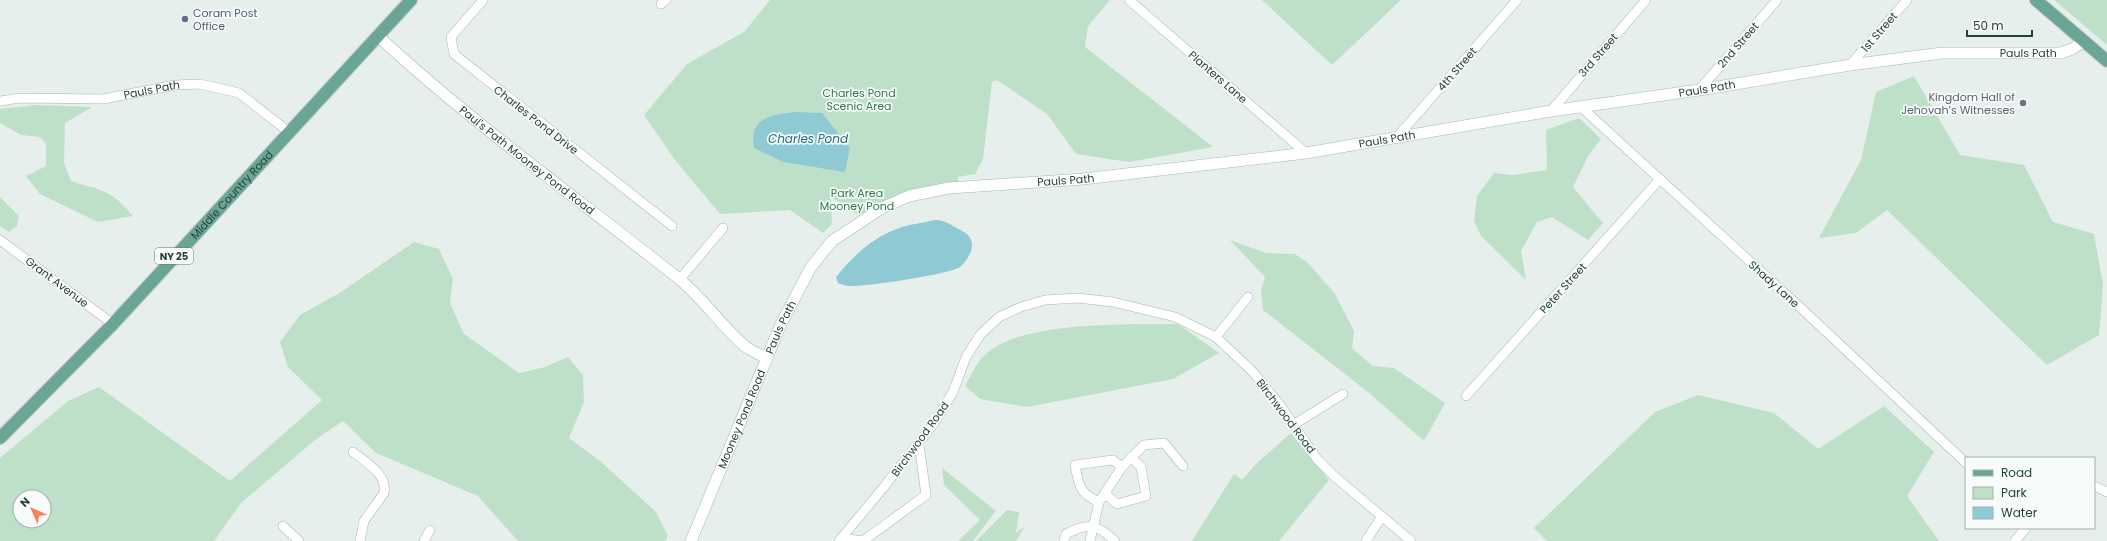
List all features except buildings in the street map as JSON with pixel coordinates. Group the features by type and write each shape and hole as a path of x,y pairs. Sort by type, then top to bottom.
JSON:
{"main road":[{"name":"Middle Country Road","path":"0,438 113,324 411,0"},
{"path":"2036,0 2107,61"}],"street":[{"name":"Charles Pond Drive","path":"483,0 451,37 454,54 672,226"},
{"name":"Planters Lane","path":"1129,0 1306,153"},
{"name":"4th Street","path":"1397,137 1517,0"},
{"name":"3rd Street","path":"1551,111 1646,0"},
{"name":"2nd Street","path":"1699,90 1777,0"},
{"name":"1st Street","path":"1850,65 1907,0"},
{"name":"Paul's Path Mooney Pond Road","path":"378,36 432,86 680,279"},
{"name":"Pauls Path","path":"767,358 781,324 811,267 832,241 882,208 909,196 949,188 1083,179 1306,153 1551,111 1699,90 1850,65 1942,53 2061,53 2084,42"},
{"name":"Pauls Path","path":"0,101 20,98 103,99 175,85 200,84 239,93 289,132"},
{"name":"Shady Lane","path":"1581,107 1965,462"},
{"name":"Peter Street","path":"1466,396 1660,179"},
{"path":"680,279 724,228"},
{"name":"Grant Avenue","path":"0,240 113,324"},
{"name":"Mooney Pond Road","path":"680,279 734,336 748,348 767,358 692,541"},
{"path":"1216,337 1248,297"},
{"name":"Birchwood Road","path":"840,540 919,444 935,422 953,392 966,357 980,335 999,317 1021,307 1045,300 1072,299 1113,302 1175,317 1216,337 1253,372 1317,459 1334,476 1411,541"},
{"path":"1293,425 1343,394"},
{"path":"1090,541 1099,502 1122,467 1144,445 1164,443 1183,466"},
{"path":"840,540 863,541 926,495 919,444"},
{"path":"353,452 382,478 385,489 384,493 364,521 360,541"},
{"path":"1105,494 1117,504 1146,496 1141,467 1131,457"},
{"path":"1099,502 1088,497 1079,487 1075,465 1113,460 1122,467"},
{"path":"2095,486 2107,492"},
{"path":"1366,541 1382,516"},
{"path":"283,526 299,541"},
{"path":"1064,541 1066,534 1082,526 1103,529 1115,541"},
{"path":"2015,541 2025,529"},
{"path":"424,541 430,530"}],"green space":[{"name":"Charles Pond Scenic Area","path":"770,0 1110,0 1088,26 1085,47 1213,147 1129,162 1076,154 1047,114 997,80 992,82 983,159 975,174 958,177 958,187 908,194 861,217 831,197 832,224 823,233 790,210 720,214 675,160 644,115 687,64 744,32"},
{"path":"1262,0 1401,0 1332,65"},
{"path":"2054,0 2107,0 2107,45"},
{"path":"1914,76 1960,155 2024,165 2053,222 2094,234 2103,284 2099,335 2047,365 1887,210 1856,233 1819,238 1861,160 1876,92"},
{"path":"37,105 92,107 65,123 64,163 71,181 105,192 125,207 133,216 98,222 40,194 26,176 46,166 46,144 40,137 21,135 0,123 0,109"},
{"path":"1579,118 1601,139 1588,156 1573,187 1603,223 1588,240 1552,217 1537,222 1521,251 1526,280 1481,236 1474,221 1477,196 1494,173 1512,175 1547,170 1546,130"},
{"path":"0,197 19,216 17,226 9,232 0,226"},
{"path":"1230,240 1266,253 1295,254 1308,263 1335,294 1354,331 1352,348 1373,366 1394,368 1445,403 1424,441 1368,392 1263,310 1261,290 1265,277"},
{"path":"414,242 439,249 453,279 450,303 464,334 519,373 545,367 568,357 583,375 584,402 569,438 600,461 656,512 668,536 665,541 518,541 478,496 376,453 343,421 315,440 241,503 214,541 0,541 0,458 68,401 99,387 230,481 322,400 288,367 280,342 300,315 341,292"},
{"path":"1178,324 1219,353 1173,379 1027,407 980,399 965,386 976,365 985,355 1002,344 1023,336 1049,330 1076,327"},
{"path":"1698,395 1774,413 1818,449 1884,406 1934,452 1907,496 1939,541 1547,541 1534,528 1655,412"},
{"path":"1291,433 1329,480 1279,541 1192,541 1234,474 1242,480 1258,462"},
{"path":"942,468 996,511 973,541 958,541 980,520 944,485"},
{"path":"1007,510 1019,512 1016,533 1025,526 1016,541 976,541"}],"water":[{"name":"Charles Pond","path":"795,112 822,113 850,148 845,172 783,162 754,148 753,138 758,124 770,117"},
{"path":"935,220 950,224 967,234 971,239 971,252 960,267 941,273 889,282 858,286 838,283 836,277 849,262 864,248 881,236 908,225"}],"place":[{"name":"Coram Post Office","path":"185,19"},
{"name":"Kingdom Hall of Jehovah’s Witnesses","path":"2023,103"}],"park label":[{"name":"Park Area Mooney Pond","path":"857,199"}]}
